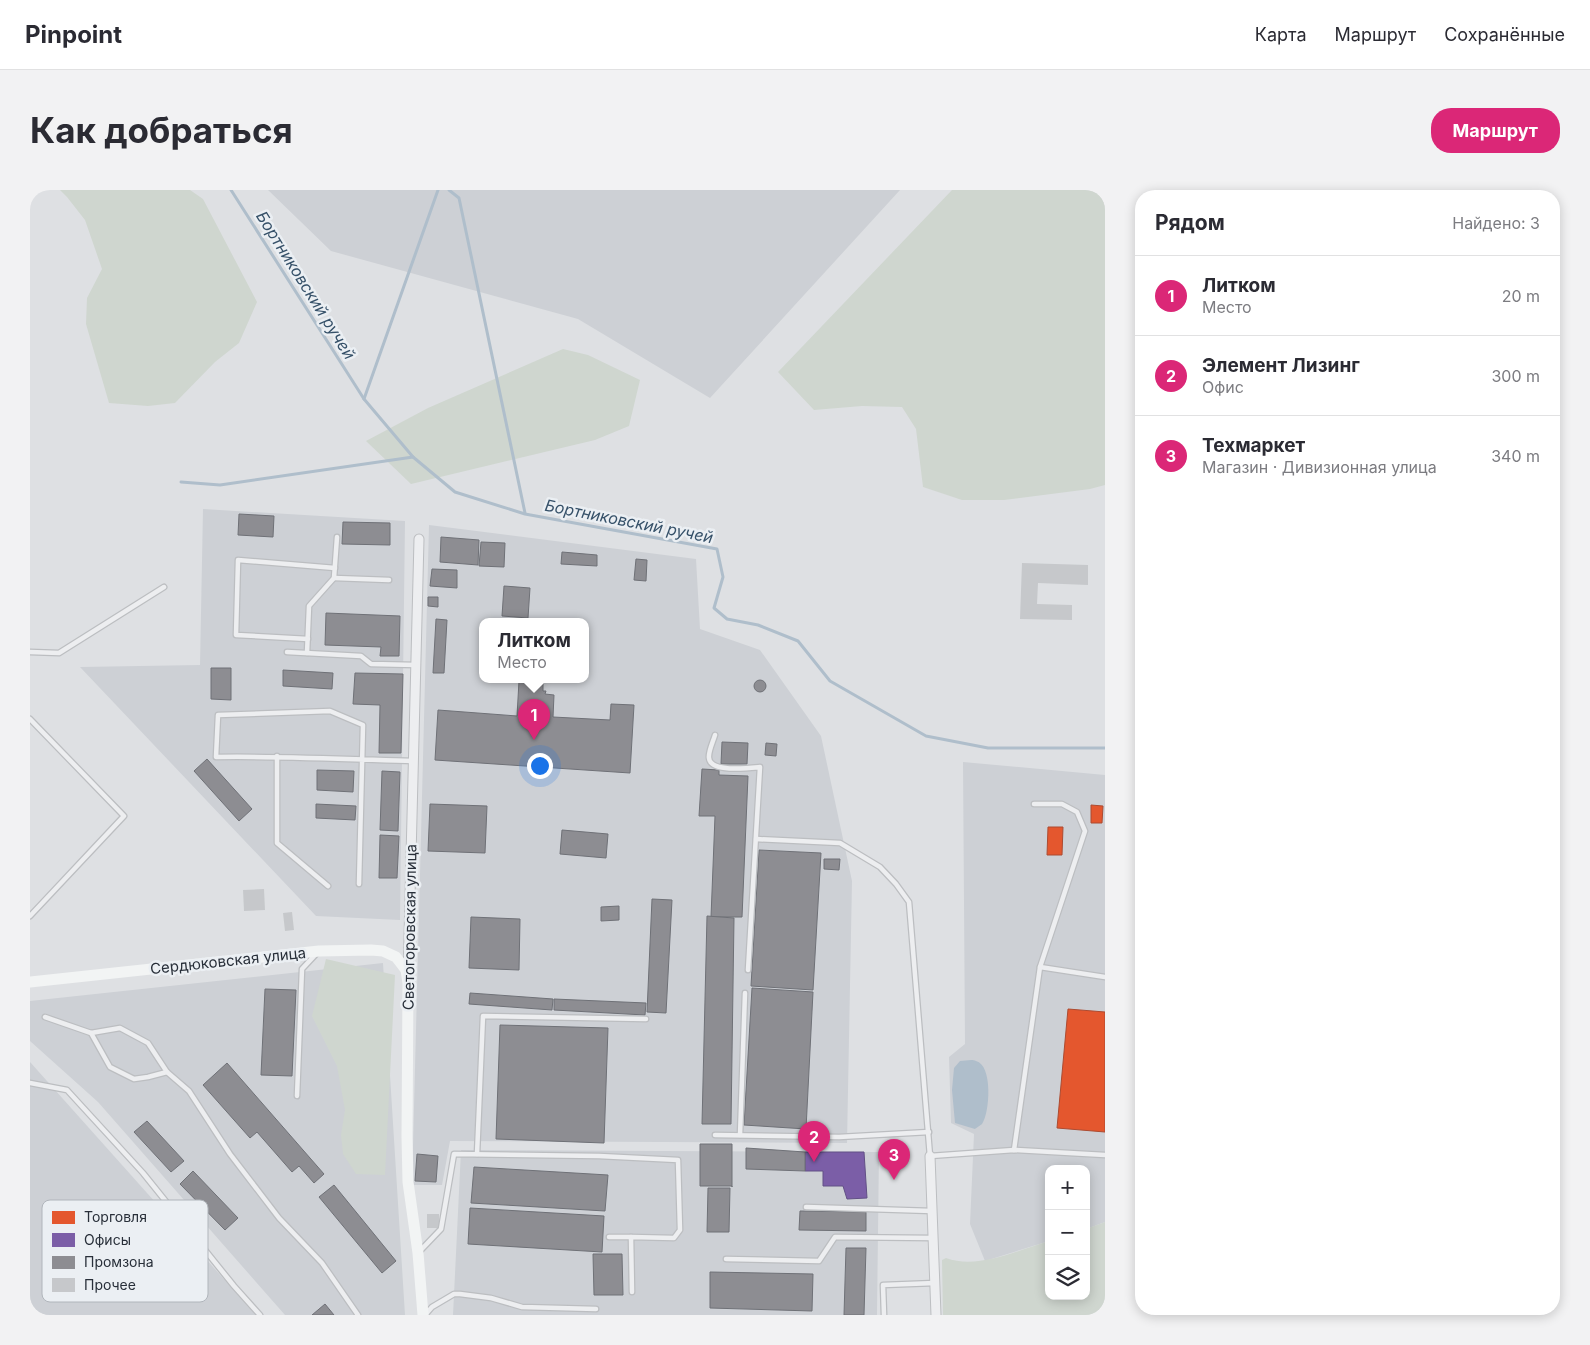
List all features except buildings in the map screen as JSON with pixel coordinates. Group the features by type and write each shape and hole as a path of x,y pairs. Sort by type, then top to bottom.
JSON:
{"street":[{"name":"Светогоровская улица","path":"420,539 408,983 407,1137 408,1182 424,1315"},
{"name":"Сердюковская улица","path":"30,982 319,952 370,950 383,951 396,957 406,970 408,983"},
{"path":"930,1156 936,1315"}],"lane":[{"path":"307,653 309,606 334,578 337,537"},
{"path":"308,640 236,635 238,560 335,568"},
{"path":"334,578 388,580"},
{"path":"30,652 58,653 164,587"},
{"path":"287,652 361,656 371,664 416,665"},
{"path":"359,884 362,759 363,725 330,711 218,715 216,757 277,756 362,759 413,761"},
{"path":"30,719 124,816 30,916"},
{"path":"715,735 708,758 710,763 720,768 760,767 748,970"},
{"path":"277,756 277,843 328,886"},
{"path":"1014,1150 1040,967 1085,831 1077,812 1062,804 1034,804"},
{"path":"756,839 840,843 880,867 909,902 930,1156 1014,1150 1105,1155"},
{"path":"298,1096 302,969 319,952"},
{"path":"1040,967 1105,977"},
{"path":"740,1135 745,993"},
{"path":"477,1154 483,1016 646,1019"},
{"path":"45,1017 91,1033 120,1028 148,1043 167,1072 189,1090 235,1161 279,1218 322,1262 358,1315"},
{"path":"91,1033 110,1067 134,1079 167,1072"},
{"path":"30,1083 68,1090 143,1173 165,1200"},
{"path":"715,1135 840,1136 929,1132"},
{"path":"418,1253 442,1229 454,1154 598,1156 678,1160 680,1230 674,1238 609,1237"},
{"path":"806,1207 932,1211"},
{"path":"631,1237 632,1292"},
{"path":"726,1259 819,1261 834,1237 933,1238"},
{"path":"208,1254 260,1315"},
{"path":"884,1315 883,1285 935,1283"},
{"path":"424,1315 432,1307 454,1294 491,1298 522,1306 596,1309"}],"shaded area":[{"path":"60,190 190,190 203,199 257,302 239,343 215,362 175,403 148,406 109,403 86,324 87,298 102,269 85,220"},
{"path":"268,190 900,190 710,398 578,319 331,251"},
{"path":"952,190 1105,190 1105,485 1090,489 1004,500 962,500 923,487 916,429 902,407 862,406 814,410 778,372"},
{"path":"563,349 588,355 640,380 629,426 595,440 411,484 366,441 428,408"},
{"path":"203,509 405,521 400,920 316,916 80,667 200,665"},
{"path":"429,525 696,559 700,629 760,650 821,736 852,881 847,1143 450,1141 442,1185 412,1185"},
{"path":"963,762 1105,775 1105,1222 1090,1228 1090,1165 1045,1165 1045,1242 985,1261 970,1224 974,1134 951,1123 949,1057 965,1044"},
{"path":"326,959 395,975 385,1175 356,1174 343,1154 341,1135 345,1110 337,1066 312,1016"},
{"path":"383,963 405,1315 285,1315 208,1227 208,1200 184,1200 98,1102 30,1041 30,1001"},
{"path":"30,1062 153,1200 42,1200 42,1302 208,1302 208,1261 256,1315 30,1315"},
{"path":"461,1150 879,1152 877,1315 453,1315"},
{"path":"1105,1222 1105,1315 943,1315 942,1260 946,1258 971,1262 984,1260 1045,1242 1045,1300 1090,1300 1090,1228"}],"water":[{"path":"974,1060 981,1064 987,1080 987,1110 982,1124 975,1129 955,1123 952,1090 954,1068 960,1061"}],"waterway":[{"name":"Бортниковский ручей","path":"231,190 364,399 413,457 455,492 525,514 717,549 723,577 714,608 727,619 758,625 798,641 830,681 926,736 988,748 1105,748"},
{"path":"364,399 438,190"},
{"path":"449,190 459,198 525,513"},
{"path":"181,482 220,485 413,457"}],"place":[{"name":"Литком","path":"534,740"},
{"name":"Элемент Лизинг","path":"814,1162"},
{"name":"Техмаркет","path":"894,1180"}]}
